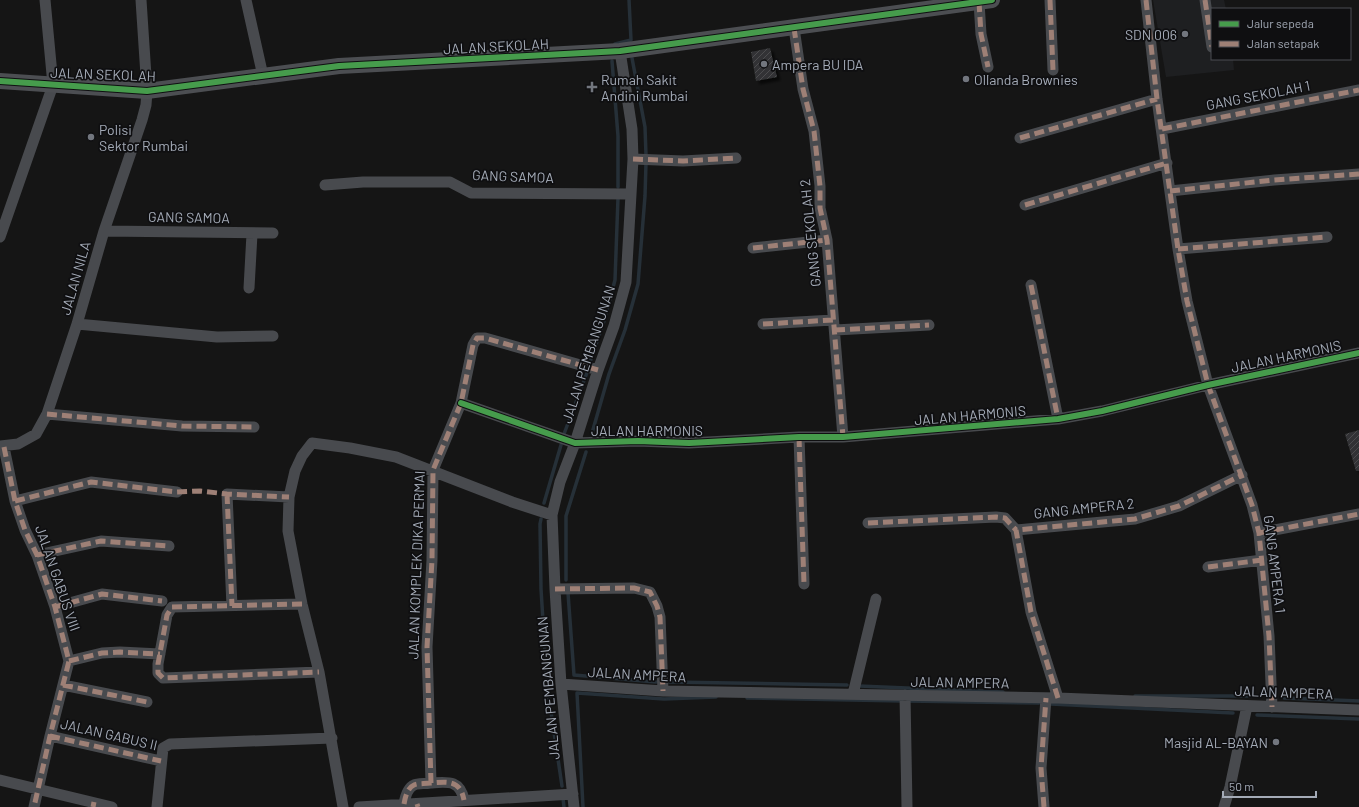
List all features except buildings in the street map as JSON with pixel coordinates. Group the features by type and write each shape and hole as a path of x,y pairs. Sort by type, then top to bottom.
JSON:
{"street":[{"path":"0,237 53,85 45,0"},
{"name":"JALAN NILA","path":"2,446 18,444 36,434 47,414 77,324 104,231 145,110 147,91 141,0"},
{"path":"246,0 263,76"},
{"path":"1050,0 1053,70"},
{"path":"1146,0 1157,99 1178,249 1187,302 1208,385"},
{"path":"1205,0 1211,40"},
{"path":"979,1 981,34 988,67"},
{"name":"JALAN SEKOLAH","path":"0,81 147,91 339,66 620,51 794,28 979,1"},
{"name":"GANG SEKOLAH 2","path":"794,28 803,89 814,130 820,186 820,208 827,240 843,436"},
{"name":"JALAN PEMBANGUNAN","path":"574,807 561,684 552,515 560,482 575,443 598,370 614,326 626,282 633,159 632,129 620,51"},
{"name":"GANG SEKOLAH 1","path":"1162,129 1359,90"},
{"path":"1020,138 1157,99"},
{"path":"633,159 683,161 736,158"},
{"path":"1026,205 1167,163"},
{"path":"1170,191 1274,180 1359,174"},
{"name":"GANG SAMOA","path":"325,185 363,182 450,182 471,193 631,194"},
{"name":"GANG SAMOA","path":"104,231 252,234 273,233"},
{"path":"249,288 252,234"},
{"path":"1178,249 1327,237"},
{"path":"753,248 827,240"},
{"path":"1031,285 1058,419"},
{"path":"77,324 217,337 273,336"},
{"path":"763,324 929,325"},
{"name":"JALAN KOMPLEK DIKA PERMAI","path":"431,783 427,647 432,560 433,470 461,403 472,345 477,338 485,338 598,370"},
{"name":"JALAN HARMONIS","path":"575,443 638,441 689,443 843,436 1058,419 1102,411 1208,385 1359,353"},
{"name":"GANG AMPERA 1","path":"1208,385 1242,475 1259,533 1269,636 1272,707"},
{"path":"461,403 575,443"},
{"path":"47,414 182,426 254,427"},
{"path":"799,437 804,584"},
{"path":"344,807 332,738 302,604 288,531 289,497 295,471 302,456 312,443 350,448 396,457 433,470 512,502 552,515"},
{"name":"JALAN GABUS VIII","path":"2,446 15,501 25,530 37,555 55,607 69,661 34,807"},
{"name":"GANG AMPERA 2","path":"1016,530 1135,519 1179,506 1242,475"},
{"path":"15,501 91,482 177,492"},
{"path":"232,606 227,494 289,497"},
{"path":"1259,533 1359,514"},
{"name":"GANG AMPERA 2","path":"868,523 996,517 1005,518 1016,530 1031,612 1058,698"},
{"path":"37,555 101,541 169,546"},
{"path":"1208,567 1262,560"},
{"path":"555,588 634,588 650,592 658,606 660,618 663,691"},
{"path":"55,607 102,594 162,601"},
{"path":"853,694 876,599"},
{"path":"302,604 172,607 167,615 158,673 163,678 318,672"},
{"path":"69,661 102,653 120,652 160,654"},
{"name":"JALAN AMPERA","path":"561,684 663,691 1058,698 1359,710"},
{"path":"63,685 147,702"},
{"path":"905,696 907,807"},
{"path":"1044,807 1041,768 1046,698"},
{"path":"1224,807 1230,787 1247,706"},
{"name":"JALAN GABUS II","path":"50,736 161,761"},
{"path":"157,807 163,748 170,744 332,738"},
{"path":"0,780 94,805 112,807"},
{"path":"404,804 409,790 414,785 431,783 448,782 458,786 463,792 464,800"},
{"path":"358,807 404,804 417,805 464,800 573,794"}],"shaded area":[{"name":"SDN 006","path":"1153,0 1224,0 1226,8 1211,8 1211,60 1233,60 1234,70 1166,77"}],"waterway":[{"path":"615,44 631,40 629,0"},
{"path":"632,58 645,127 646,155"},
{"path":"612,61 618,136 618,187"},
{"path":"592,433 638,284 646,163"},
{"path":"589,365 604,321 615,280 618,198"},
{"path":"564,434 588,370"},
{"path":"544,503 561,445"},
{"path":"566,580 566,516 586,452"},
{"path":"541,519 541,589 547,685 562,786"},
{"path":"568,593 574,675 656,682"},
{"path":"669,682 847,685"},
{"path":"859,686 1003,692"},
{"path":"583,807 577,693 664,699 716,697"},
{"path":"1135,696 1260,696"},
{"path":"747,698 902,701"},
{"path":"1284,698 1359,701"},
{"path":"908,701 1039,703"},
{"path":"1051,704 1233,713"},
{"path":"1257,715 1359,719"},
{"path":"563,798 564,807"}],"marked path":[{"path":"1050,0 1053,70"},
{"path":"1146,0 1157,99 1178,249 1187,301 1208,385 1252,505 1259,533 1269,636 1272,707"},
{"path":"1205,0 1211,40"},
{"path":"979,2 981,34 988,67"},
{"path":"794,28 803,89 814,131 820,186 820,208 827,240 843,437"},
{"path":"1162,129 1359,90"},
{"path":"1020,138 1157,99"},
{"path":"633,159 683,161 736,158"},
{"path":"1025,205 1167,163"},
{"path":"1170,191 1274,180 1359,174"},
{"path":"1178,249 1327,237"},
{"path":"753,248 827,240"},
{"path":"1031,285 1058,419"},
{"path":"763,324 833,320"},
{"path":"835,330 929,325"},
{"path":"431,783 427,647 432,560 433,470 461,403 473,345 477,338 485,338 598,370"},
{"path":"47,414 182,426 254,427"},
{"path":"799,437 804,584"},
{"path":"4,447 15,501 25,530 37,555 55,607 69,661 34,807"},
{"path":"1058,698 1031,612 1016,530 1135,519 1179,506 1242,475"},
{"path":"15,501 91,482 177,492 200,491 289,497"},
{"path":"227,494 232,606"},
{"path":"1259,533 1359,514"},
{"path":"868,523 996,517 1005,518 1016,530"},
{"path":"37,555 101,541 169,546"},
{"path":"1208,567 1262,560"},
{"path":"555,589 634,588 650,592 657,606 660,617 663,691"},
{"path":"55,607 102,594 162,601"},
{"path":"302,604 172,607 167,615 158,664 158,673 163,678 319,672"},
{"path":"69,661 102,653 120,652 160,654"},
{"path":"63,685 147,702"},
{"path":"1044,807 1041,768 1046,698"},
{"path":"50,736 161,761"},
{"path":"404,804 410,788 417,784 452,783 459,788 464,800"},
{"path":"93,807 94,802"}],"cycle path":[{"path":"0,81 147,91 339,66 620,51 992,0"},
{"path":"461,403 575,443 638,441 689,443 799,437 843,437 1058,419 1102,411 1208,385 1359,353"}],"place":[{"name":"SDN 006","path":"1185,34"},
{"name":"Ampera BU IDA","path":"764,64"},
{"name":"Ollanda Brownies","path":"966,79"},
{"name":"Rumah Sakit Andini Rumbai","path":"592,87"},
{"name":"Polisi Sektor Rumbai","path":"91,137"},
{"name":"Masjid AL-BAYAN","path":"1276,742"}]}
